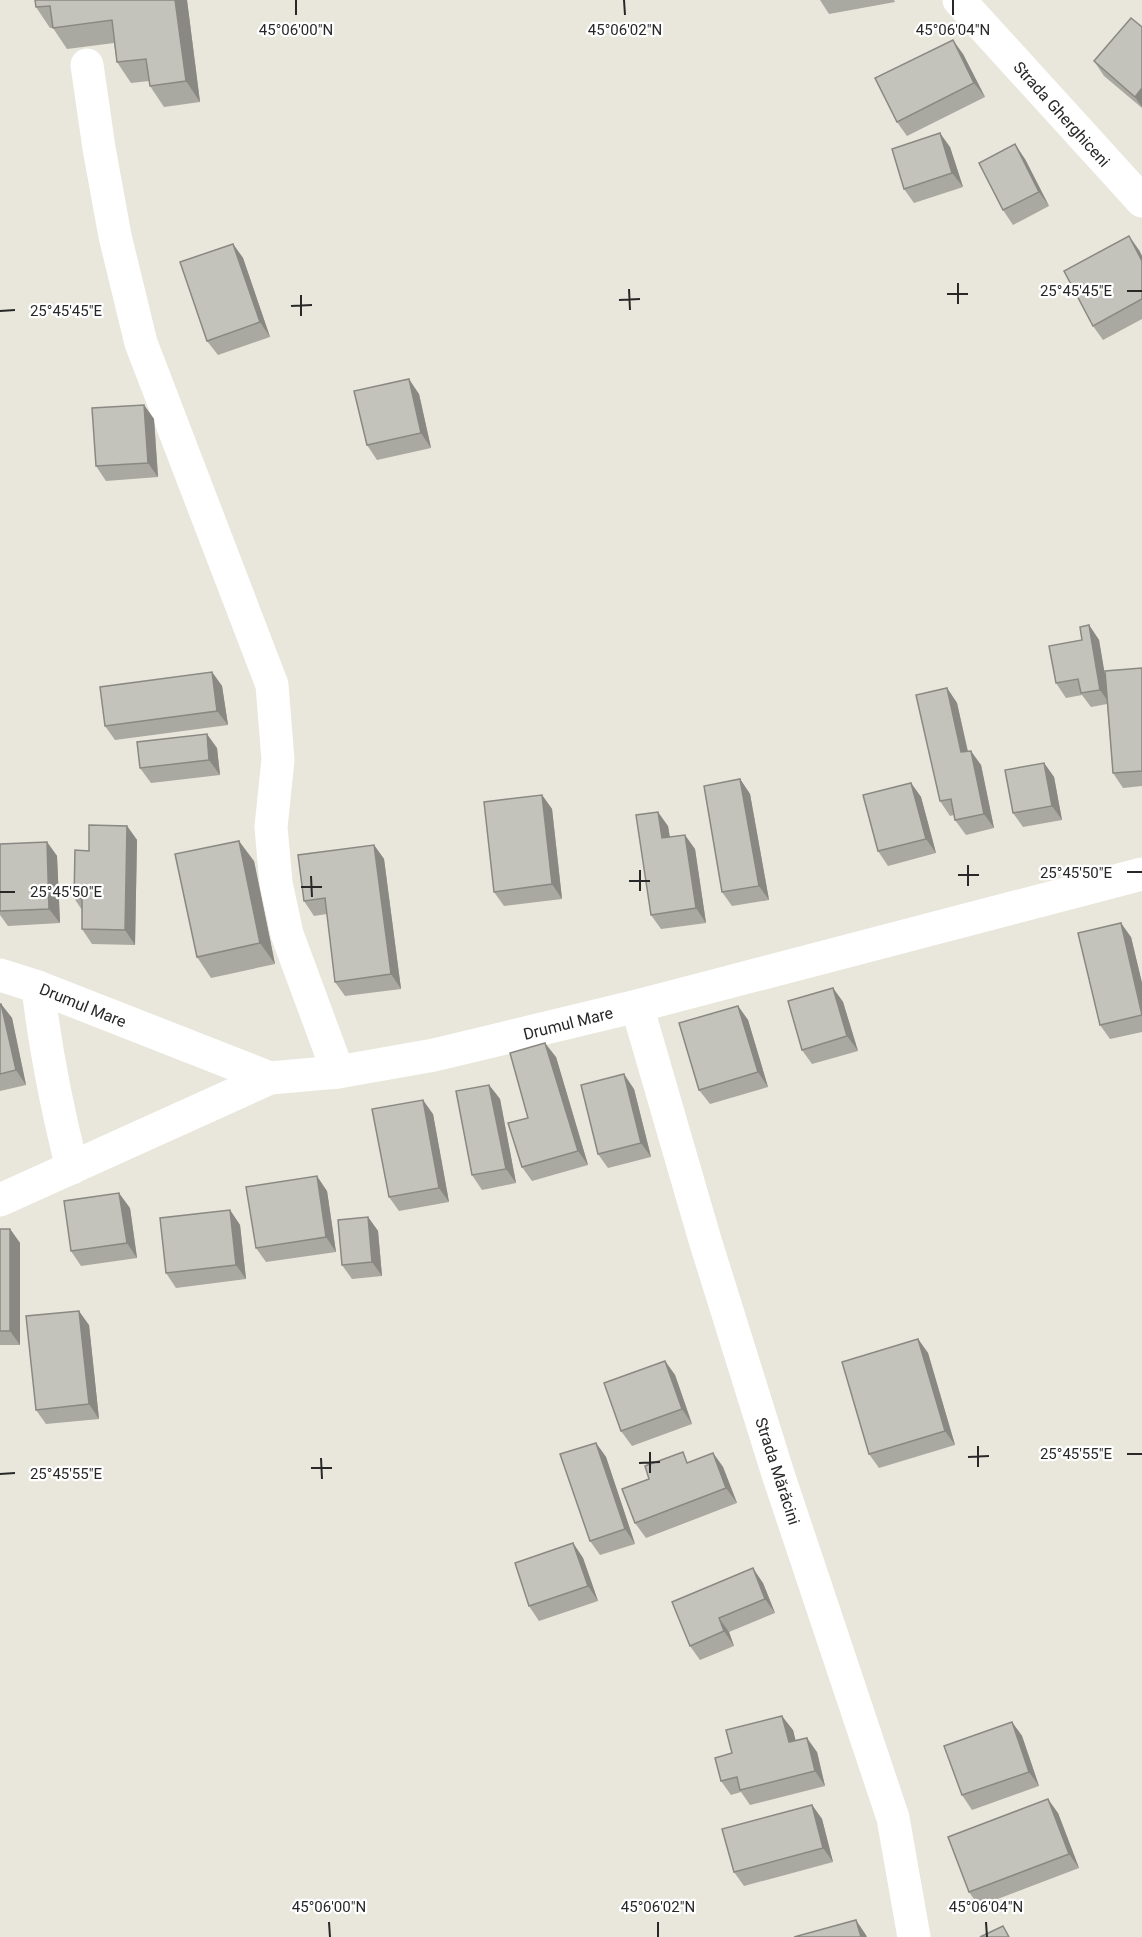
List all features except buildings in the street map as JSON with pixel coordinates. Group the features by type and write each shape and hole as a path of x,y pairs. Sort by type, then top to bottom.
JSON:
{"street":[{"name":"Strada Gherghiceni","path":"959,0 1142,201"},
{"path":"87,65 115,236 141,343 272,685 278,760 271,827 276,883 287,934 338,1072"},
{"name":"Drumul Mare","path":"0,975 38,987 270,1078 338,1072 434,1055 638,1006 1142,874"},
{"path":"38,987 42,1026 52,1080 72,1168"},
{"name":"Strada Mărăcini","path":"638,1006 705,1240 778,1474 893,1818 914,1937"},
{"path":"0,1200 270,1078"}]}
